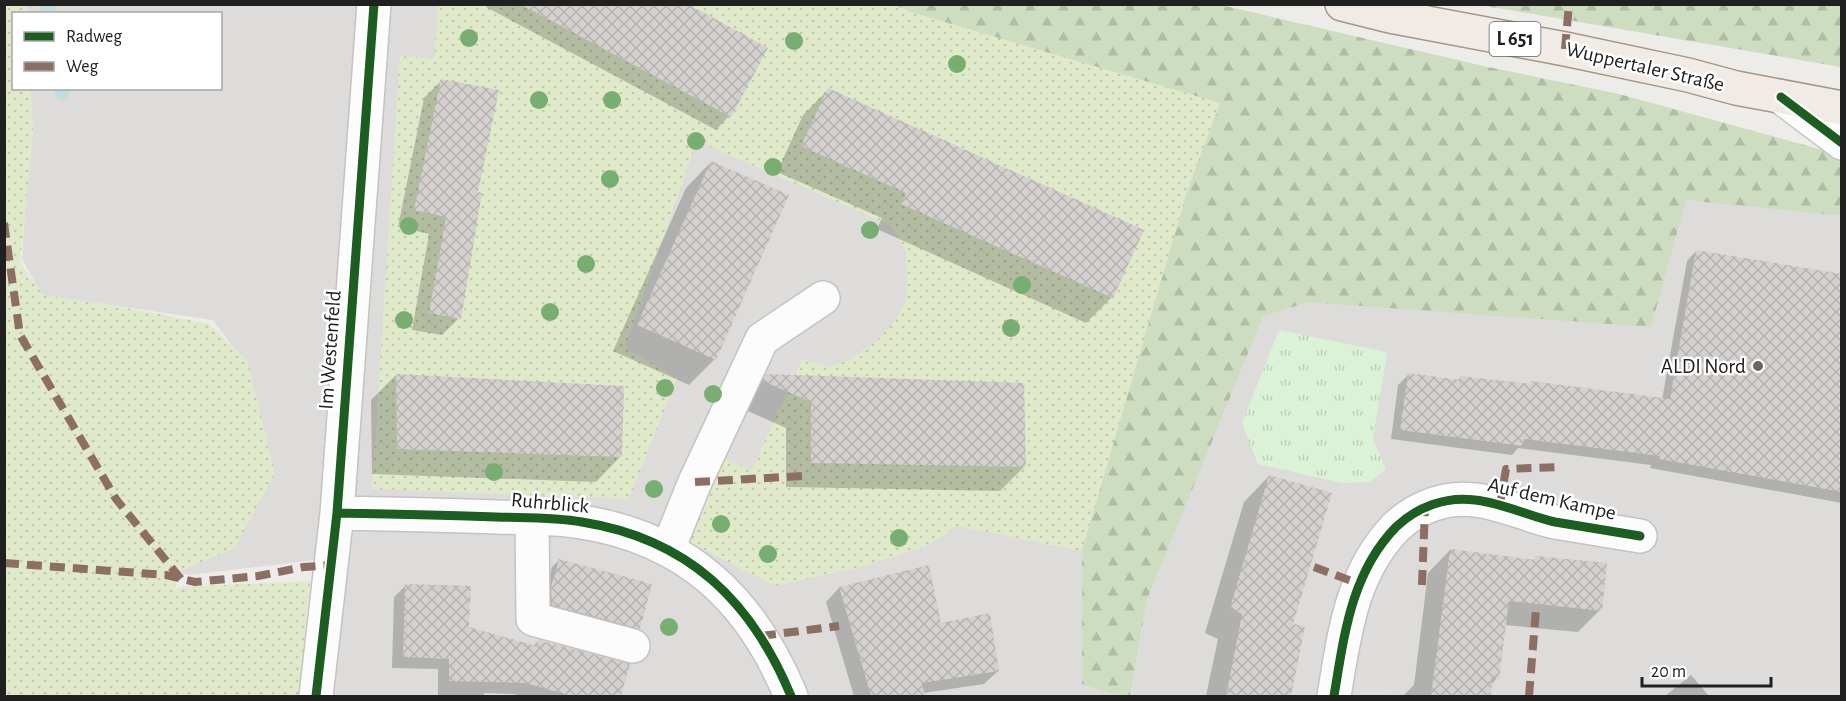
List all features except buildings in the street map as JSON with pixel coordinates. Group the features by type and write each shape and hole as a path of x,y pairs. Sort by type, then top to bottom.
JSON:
{"main road":[{"name":"Wuppertaler Straße","path":"1342,4 1390,16 1565,49 1781,97 1842,108"}],"street":[{"name":"Im Westenfeld","path":"316,696 337,513 374,4"},
{"path":"1781,97 1842,143"},
{"path":"668,549 695,482 762,339 823,298"},
{"name":"Auf dem Kampe","path":"1334,696 1353,603 1364,573 1373,555 1385,539 1408,516 1435,503 1474,499 1500,504 1555,522 1640,536"},
{"name":"Ruhrblick","path":"337,513 580,521 646,539 668,549 710,577 740,607 761,636 791,696"},
{"path":"532,518 533,619 633,646"}],"shaded area":[{"path":"21,5 376,5 330,558 189,575 178,572 248,367 213,320 42,295 22,259 30,126 27,90 222,90 222,12 22,12"},
{"path":"386,5 895,5 911,12 1221,103 1082,683 1120,696 332,696"},
{"path":"1686,200 1841,216 1841,696 1130,696 1147,600 1263,317 1308,302"},
{"path":"881,231 901,256 903,291 893,314 874,337 830,367 802,359 752,470 722,457 709,486 648,460 677,391 714,406 788,244 813,233 833,233 855,250"},
{"path":"1562,467 1636,475 1632,513 1558,500"},
{"path":"1655,480 1841,511 1841,696 1761,696 1764,674 1725,667 1735,612 1634,593"},
{"path":"1378,581 1406,587 1390,696 1355,696 1372,598"}],"green space":[{"path":"4,5 27,5 28,12 12,12 12,90 31,90 33,134 20,262 43,295 209,324 247,360 275,473 235,548 178,572 175,592 177,587 310,581 299,696 5,696"},
{"path":"438,5 895,5 911,12 1221,103 1188,189 1082,551 958,526 925,547 864,566 775,586 687,541 722,457 752,470 802,359 830,367 849,360 877,341 898,317 905,302 907,289 906,250 890,225 697,141 625,348 677,378 629,499 372,489 400,56 434,59"},
{"path":"895,5 1221,5 1488,67 1619,94 1841,155 1841,216 1686,200 1651,327 1308,302 1263,317 1147,600 1130,696 1120,696 1082,684 1082,551 1188,189 1220,103 911,12"},
{"path":"1480,5 1841,5 1841,67"},
{"path":"1279,330 1387,352 1373,439 1386,470 1369,482 1342,483 1258,464 1242,423"}],"waterway":[{"path":"46,4 48,12"}],"marked path":[{"path":"1565,49 1569,4"},
{"path":"4,223 20,335 116,499 181,579"},
{"path":"1500,504 1506,469 1562,467"},
{"path":"695,482 803,476"},
{"path":"1422,585 1425,507"},
{"path":"4,563 166,575 195,582 258,576 304,567 332,565"},
{"path":"1314,567 1360,584"},
{"path":"1529,696 1536,609"},
{"path":"761,636 839,626"}],"cycle path":[{"path":"316,696 337,513 374,4"},
{"path":"1781,97 1842,143"},
{"path":"1334,696 1346,628 1359,585 1369,564 1396,527 1413,514 1432,504 1453,500 1475,500 1555,522 1640,536"},
{"path":"337,513 561,519 620,530 654,543 684,559 711,579 735,603 775,662 791,696"}],"place":[{"name":"ALDI Nord","path":"1758,366"}]}
